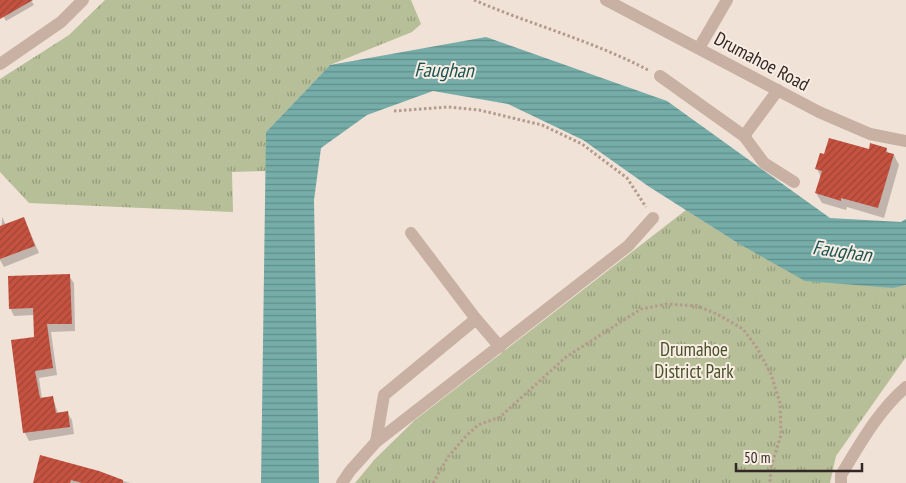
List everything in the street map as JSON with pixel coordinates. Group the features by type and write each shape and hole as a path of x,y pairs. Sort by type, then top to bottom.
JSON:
{"street":[{"path":"0,64 61,22 83,0"},
{"name":"Drumahoe Road","path":"606,0 819,112 870,134 906,141"},
{"path":"699,48 727,0"},
{"path":"660,76 744,136 764,163 794,182"},
{"path":"744,136 778,90"},
{"path":"342,483 350,470 376,442 628,246 653,218"},
{"path":"411,234 500,347"},
{"path":"376,442 384,395 476,318"},
{"path":"841,483 841,475 873,424 891,400 906,387"}],"path":[{"path":"474,0 509,15 615,52 660,76"},
{"path":"394,111 448,107 479,110 542,125 582,144 627,178 653,218"},
{"path":"433,483 448,457 478,425 500,417 566,357 641,309 667,304 697,306 717,314 743,329 757,348 771,374 780,403 781,435 772,467 770,483"}],"green space":[{"path":"105,0 411,0 421,24 412,32 330,65 266,132 266,171 232,172 233,212 29,203 0,172 0,79 69,35"},
{"name":"Drumahoe District Park","path":"686,210 736,242 894,288 906,285 906,357 836,456 830,483 355,483 375,459 415,420"}],"water":[{"name":"Faughan","path":"486,37 667,101 830,218 901,222 906,219 906,285 894,288 805,281 736,242 648,186 583,140 508,104 433,91 367,115 321,148 314,200 319,483 261,483 266,132 330,65"}],"building":[{"path":"0,0 33,0 0,19"},
{"path":"829,138 869,149 870,143 887,148 886,152 894,154 878,208 841,198 841,201 815,193 822,171 815,169 820,153 824,154"},
{"path":"24,217 35,246 0,259 0,226"},
{"path":"70,274 72,324 47,324 53,368 35,371 40,398 53,396 56,413 68,411 70,427 23,433 11,340 34,337 33,308 9,309 8,276"},
{"path":"40,455 99,471 123,480 123,483 82,483 71,480 70,483 33,483"}]}
